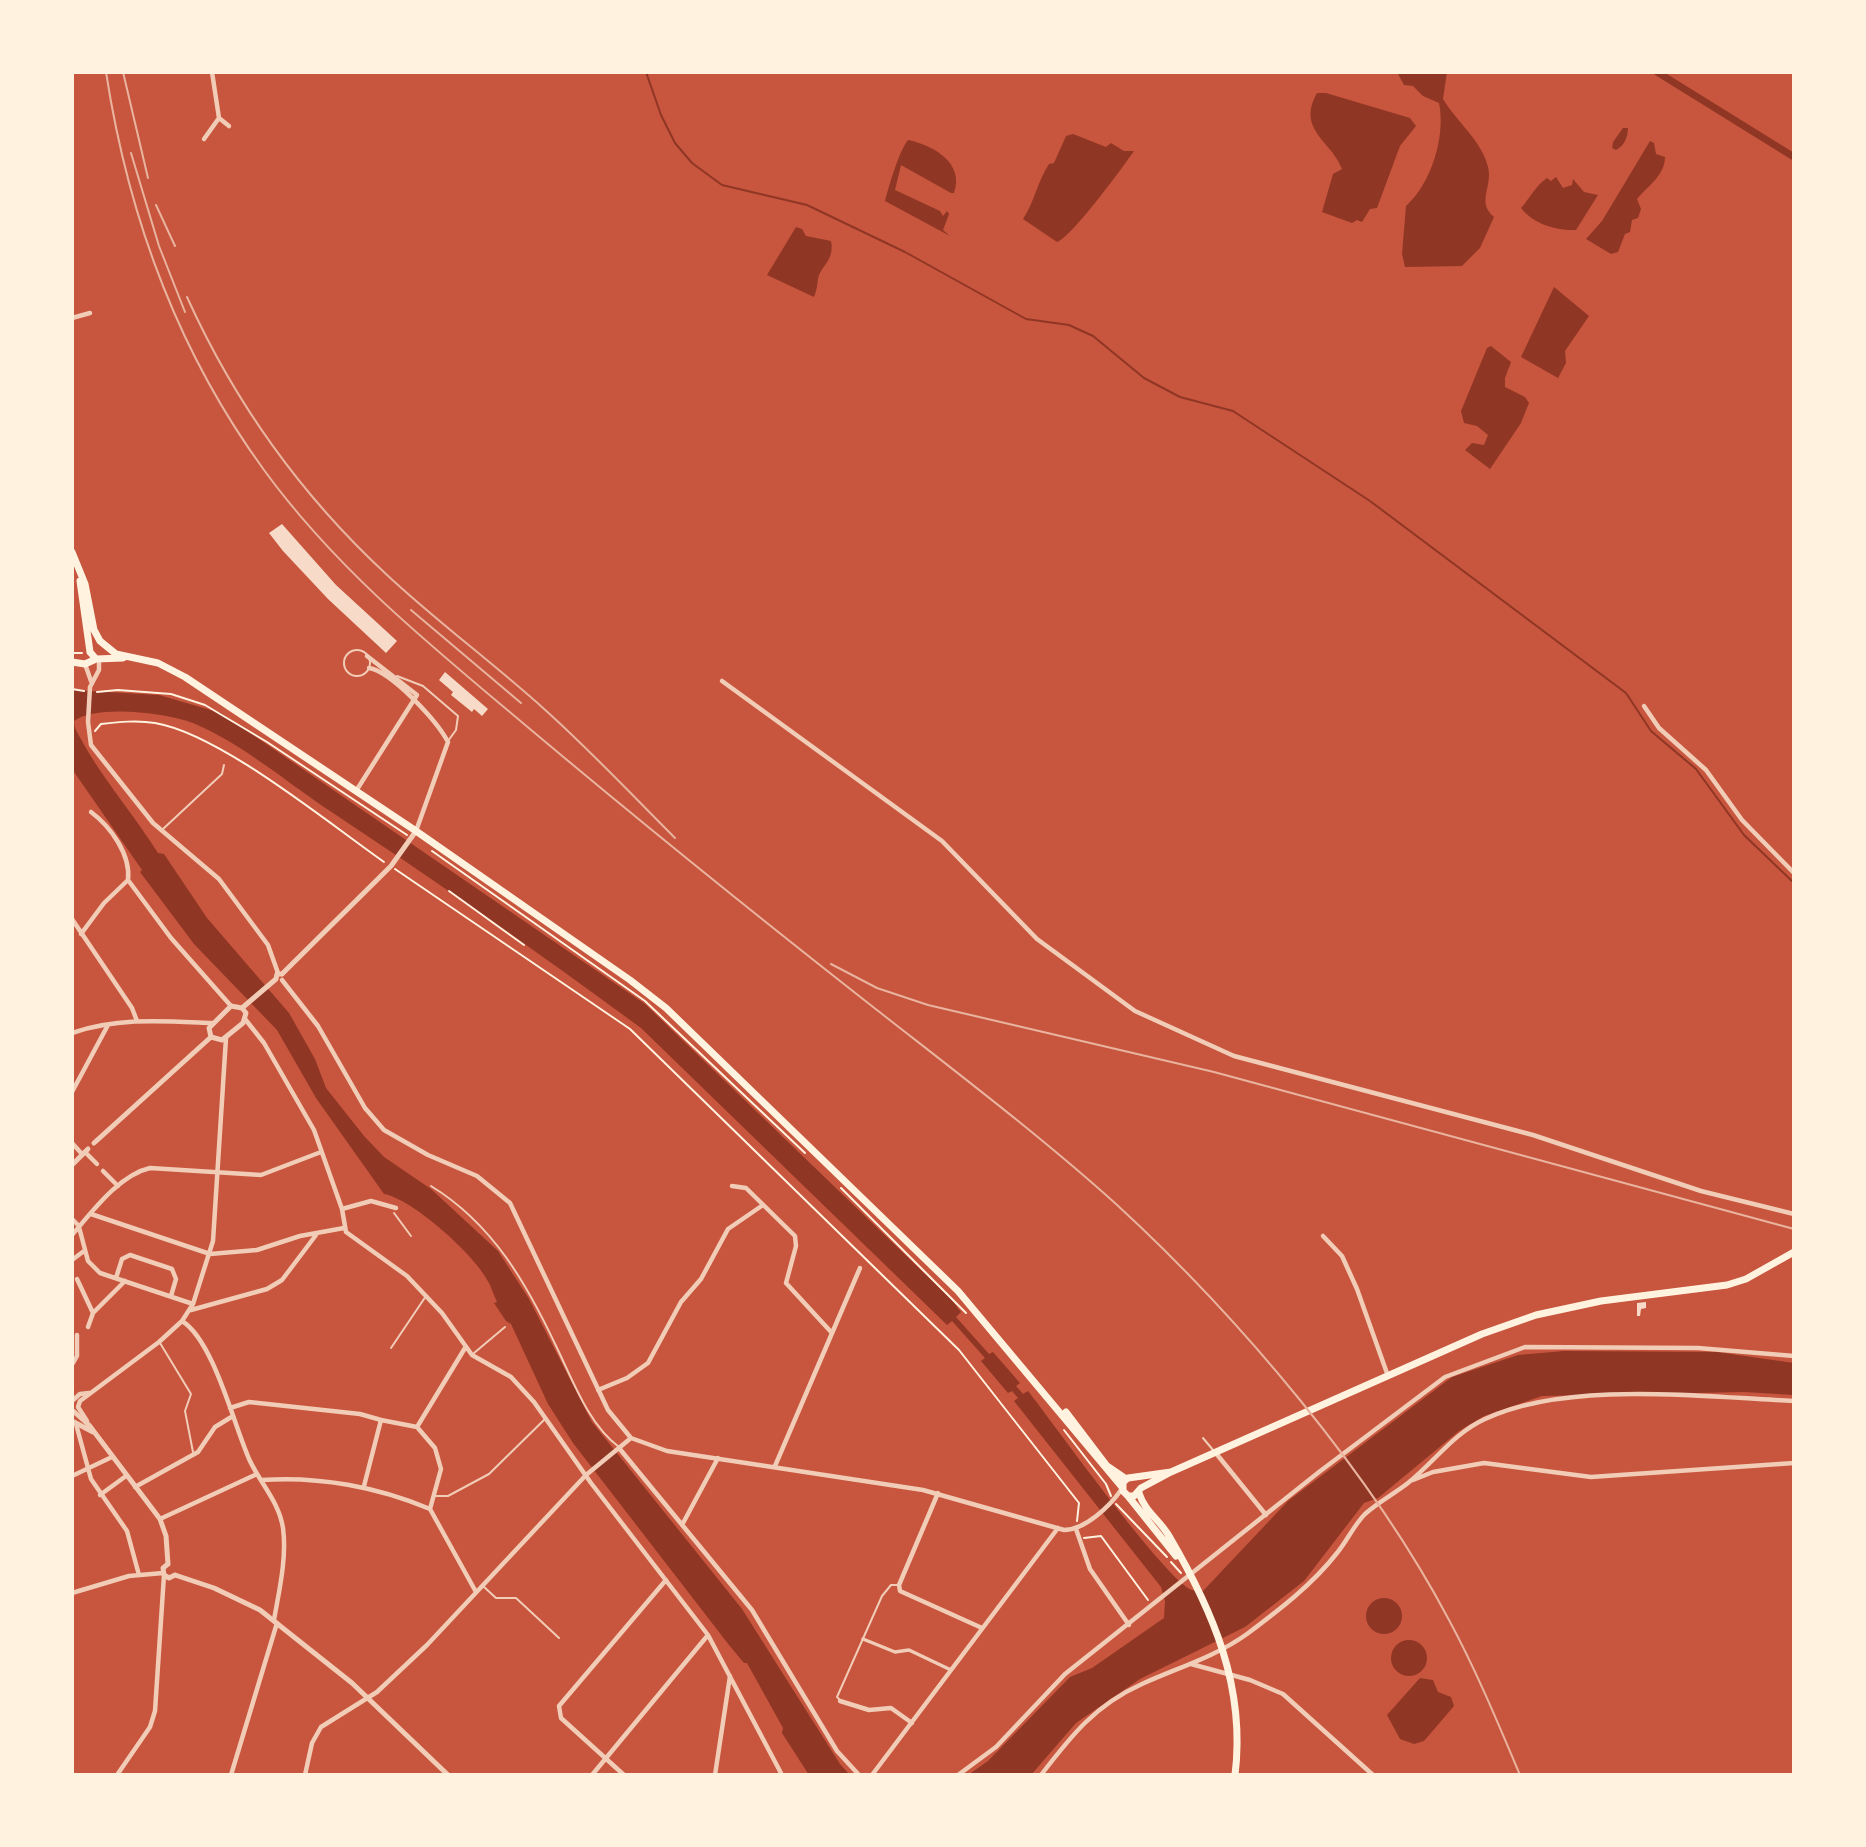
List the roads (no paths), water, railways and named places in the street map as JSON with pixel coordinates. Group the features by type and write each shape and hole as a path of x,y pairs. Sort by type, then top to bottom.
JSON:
{"main road":[{"path":"72,552 79,569 79,586 96,655"},
{"path":"79,586 100,640 108,649 127,657"},
{"path":"72,661 85,664 96,655 100,640"},
{"path":"72,661 108,649"},
{"path":"96,655 158,663 185,677 416,831 657,1001 958,1291 1072,1419 1107,1466 1130,1478 1140,1490 1146,1508 1168,1533 1208,1605 1223,1646 1233,1684 1239,1734 1235,1775"},
{"path":"1124,1492 1140,1490 1215,1452 1536,1315 1601,1301 1727,1285 1746,1279 1794,1252"},
{"path":"1034,1379 1095,1459 1186,1568"},
{"path":"1130,1478 1171,1472"},
{"path":"1124,1492 1130,1478"}],"street":[{"path":"212,72 219,118 229,126"},
{"path":"204,139 219,118"},
{"path":"72,318 90,313"},
{"path":"91,684 99,670 96,655"},
{"path":"356,792 417,695 367,656"},
{"path":"85,664 91,684 88,722 91,745 161,830 219,879 249,917 268,945 278,978 318,1026 365,1108 384,1130 428,1155 477,1176 510,1203 556,1295 611,1416 631,1438 667,1451 938,1493 1058,1528 1076,1529 1124,1492"},
{"path":"128,880 171,938 231,1006 243,1008 278,978 393,865 416,831 447,742 439,725 415,702 381,673 369,668"},
{"path":"722,681 942,841 1037,939 1135,1011 1234,1056 1533,1135 1701,1191 1794,1214"},
{"path":"1644,706 1659,728 1706,769 1742,820 1794,873"},
{"path":"81,934 104,903 128,880 130,866 118,842 91,812"},
{"path":"72,919 132,1008 137,1021"},
{"path":"211,1037 209,1028 212,1023 231,1006"},
{"path":"243,1008 245,1019 276,1063 314,1130 342,1209 344,1227 351,1236 393,1263 426,1295 471,1355 511,1377 708,1635 782,1775"},
{"path":"211,1037 217,1040 226,1038 245,1019"},
{"path":"72,1033 109,1024 137,1021 212,1023"},
{"path":"72,1092 109,1024"},
{"path":"94,1143 211,1037"},
{"path":"117,1775 150,1727 155,1712 163,1574 168,1564 166,1536 160,1519 93,1432 78,1407 80,1401 159,1342 182,1321 193,1304 210,1254 226,1038"},
{"path":"72,1143 97,1164"},
{"path":"72,1165 85,1152"},
{"path":"72,1235 118,1186 138,1171 149,1168 217,1175 261,1175 321,1152"},
{"path":"103,1171 118,1186"},
{"path":"732,1186 746,1188 797,1240 786,1277 789,1289 832,1333"},
{"path":"342,1209 371,1201 395,1210"},
{"path":"598,1390 627,1378 648,1363 681,1302 701,1279 728,1229 763,1205"},
{"path":"91,1214 210,1254 257,1250 300,1236 316,1235 344,1227"},
{"path":"72,1219 79,1226 88,1261 100,1273 193,1304"},
{"path":"190,1310 267,1289 282,1280 316,1235"},
{"path":"1323,1236 1342,1256 1388,1376"},
{"path":"72,1260 84,1251"},
{"path":"116,1278 122,1259 130,1255 173,1269 176,1279 170,1296"},
{"path":"775,1466 860,1268"},
{"path":"77,1279 93,1313"},
{"path":"87,1324 93,1313 125,1281"},
{"path":"182,1321 214,1367 257,1474 279,1512 283,1532 276,1621 231,1775"},
{"path":"73,1363 77,1335"},
{"path":"958,1775 996,1747 1065,1674 1445,1377 1525,1347 1698,1348 1794,1356"},
{"path":"417,1427 465,1348"},
{"path":"72,1401 80,1394 90,1394"},
{"path":"1041,1775 1076,1729 1107,1705 1140,1685 1191,1664 1241,1638 1281,1609 1337,1554 1364,1515 1409,1482 1463,1432 1517,1406 1543,1401 1665,1396 1794,1401"},
{"path":"230,1408 249,1402 360,1414 417,1427 439,1459 441,1469 430,1509"},
{"path":"72,1410 89,1425"},
{"path":"135,1487 194,1454 215,1427 233,1416"},
{"path":"364,1486 381,1420"},
{"path":"74,1422 93,1432"},
{"path":"74,1422 88,1470 100,1495 127,1531 139,1574"},
{"path":"305,1775 312,1743 321,1727 369,1699 482,1586 586,1475 631,1438"},
{"path":"618,1449 752,1610 837,1751 859,1775"},
{"path":"1215,1452 1266,1515"},
{"path":"72,1476 112,1457"},
{"path":"682,1525 718,1458"},
{"path":"1409,1482 1433,1472 1484,1463 1591,1478 1794,1463"},
{"path":"160,1519 257,1474"},
{"path":"100,1495 126,1476"},
{"path":"262,1480 281,1479 364,1486 430,1509 476,1592"},
{"path":"938,1493 899,1585 904,1594 982,1628"},
{"path":"872,1775 1058,1528"},
{"path":"1076,1529 1090,1569 1129,1625"},
{"path":"168,1564 176,1568 175,1575"},
{"path":"72,1593 139,1574 163,1574 169,1578 175,1575 226,1593 260,1609 369,1699 448,1775"},
{"path":"624,1775 604,1760 561,1717 559,1706 666,1580"},
{"path":"592,1775 708,1635"},
{"path":"863,1639 895,1652 908,1650 951,1670"},
{"path":"1191,1664 1250,1680 1283,1694 1373,1775"},
{"path":"715,1775 730,1675"},
{"path":"840,1701 869,1710 891,1709 912,1723"},
{"path":"772,1775 776,1765"}],"lane":[{"path":"353,651 367,656 369,668 364,674 355,676 344,667 345,658 353,651"},
{"path":"393,675 423,686 458,716 456,730 447,742"},
{"path":"161,830 222,774 224,765"},
{"path":"431,1186 453,1200 508,1256 596,1422 618,1449"},
{"path":"395,1210 411,1236"},
{"path":"391,1349 426,1295"},
{"path":"471,1355 505,1327"},
{"path":"159,1342 191,1394 185,1410 189,1441 194,1454"},
{"path":"434,1496 448,1496 489,1474 544,1421"},
{"path":"1203,1438 1215,1452"},
{"path":"840,1701 837,1696 882,1596 891,1586 899,1585"},
{"path":"482,1586 496,1598 516,1598 559,1638"}],"waterway":[{"path":"646,72 661,115 675,143 692,163 722,185 807,205 905,252 1026,319 1069,325 1093,336 1144,378 1180,397 1233,411 1370,501 1626,693 1651,731 1696,769 1744,835 1794,883"},
{"path":"1657,72 1794,157"}],"railway":[{"path":"106,72 128,178 143,230 182,330 233,425 292,506 353,573 454,665 695,865 1056,1152 1116,1204 1209,1296 1299,1399 1382,1509 1418,1565 1459,1639 1520,1775"},
{"path":"123,72 148,178"},
{"path":"131,153 159,246 185,312"},
{"path":"156,205 175,246"},
{"path":"187,297 248,410 326,512 386,574 560,724 675,838"},
{"path":"411,610 521,703"},
{"path":"831,964 877,988 928,1005 1214,1072 1794,1229"}]}
